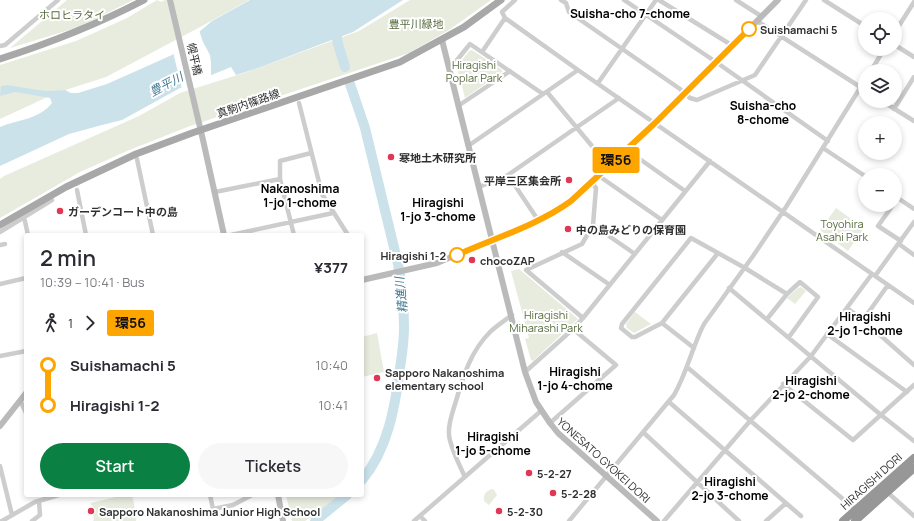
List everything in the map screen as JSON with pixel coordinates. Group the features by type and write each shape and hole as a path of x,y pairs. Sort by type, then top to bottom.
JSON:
{"highway":[{"name":"HIRAGISHI DORI","path":"844,521 857,516 914,458"},
{"name":"HIRAGISHI DORI","path":"884,490 914,468"}],"main road":[{"path":"0,58 48,43 84,29 144,0"},
{"name":"真駒内篠路線","path":"0,225 66,187 103,168 200,127 400,62 469,24 501,0"}],"street":[{"path":"0,46 5,45 58,0"},
{"name":"幌平橋","path":"170,0 215,192 223,233"},
{"path":"515,0 502,12 505,18 914,303"},
{"path":"561,0 566,3 569,12 690,98 696,100 742,81 756,73 806,0"},
{"path":"566,3 571,0"},
{"path":"624,0 828,140"},
{"path":"598,83 656,0"},
{"path":"659,0 733,46"},
{"path":"736,0 781,36 858,86"},
{"path":"364,280 437,263 538,220 564,206 592,183 627,150 778,0"},
{"path":"824,0 858,22"},
{"path":"902,21 914,2"},
{"path":"482,52 505,18"},
{"name":"YONESATO GYOKEI DORI","path":"442,40 512,315 525,372 532,394 541,411 558,433 657,521"},
{"path":"449,70 470,44 545,93 576,127 596,152"},
{"path":"902,49 914,57"},
{"path":"468,146 578,70"},
{"path":"458,106 510,71"},
{"path":"914,76 894,109 914,121"},
{"path":"569,521 644,433 679,388 704,324 783,212 828,140 858,96"},
{"path":"479,187 508,175 619,98"},
{"path":"299,104 322,194 347,233"},
{"path":"823,148 858,171"},
{"path":"627,150 686,191"},
{"path":"294,233 280,179 280,160 311,153"},
{"path":"137,159 154,233"},
{"path":"525,372 573,329 583,318 710,161"},
{"path":"508,175 538,220"},
{"path":"599,176 662,220"},
{"path":"215,192 280,179"},
{"path":"583,318 526,270 582,244 593,225 596,188 592,183"},
{"path":"76,190 86,233"},
{"path":"0,232 52,200"},
{"path":"902,201 914,208"},
{"path":"888,212 878,226 900,242 914,255"},
{"path":"240,233 333,213"},
{"path":"24,217 28,233"},
{"path":"664,521 750,421 810,356 900,242 914,222"},
{"path":"593,225 635,254"},
{"path":"718,253 662,323 635,337 632,337 621,328 622,324 691,238 718,253 744,268 787,294"},
{"path":"562,252 610,285"},
{"path":"0,284 24,278"},
{"path":"766,318 787,294 800,282 818,297 789,337"},
{"path":"863,320 888,285"},
{"path":"729,288 914,441"},
{"path":"847,308 863,320 914,365"},
{"path":"465,477 456,458 448,434 450,419 464,372 475,351 491,331 512,315"},
{"path":"662,323 694,348"},
{"path":"550,423 616,365 573,329"},
{"path":"827,334 907,392"},
{"path":"0,356 24,351"},
{"path":"688,367 857,516"},
{"path":"783,384 853,440 914,385"},
{"path":"0,426 24,395"},
{"path":"20,400 24,409"},
{"path":"669,402 785,504 801,516"},
{"path":"414,521 541,411"},
{"path":"644,433 696,483 739,521"},
{"path":"0,466 12,515"},
{"path":"884,490 914,516"},
{"path":"2,521 47,497"},
{"path":"210,497 213,509 233,505 248,497"},
{"path":"278,497 283,521"},
{"path":"32,521 40,515 39,501"},
{"path":"766,521 785,504"},
{"path":"420,516 425,521"}],"green space":[{"name":"ホロヒラタイ","path":"67,0 133,0 79,27 10,48"},
{"path":"157,0 161,2 165,0 249,0 106,77 56,93 0,119 0,65 76,41 127,18"},
{"name":"豊平川緑地","path":"410,0 491,0 449,30 409,53 190,126 127,151 80,172 0,218 0,179 4,176 139,116 180,93 247,72 359,31"},
{"name":"Hiragishi Poplar Park","path":"472,50 502,70 502,72 465,98 457,67 469,51"},
{"name":"Toyohira Asahi Park","path":"836,208 864,228 848,251 820,230"},
{"name":"Hiragishi Miharashi Park","path":"519,269 578,319 533,361 531,360 525,339 529,338 511,271"},
{"path":"801,287 806,291 795,304 787,298"},
{"path":"635,312 651,324 634,333 627,328 626,324"},
{"path":"377,333 384,372 364,377 364,336"},
{"path":"493,489 497,495 489,505 484,501 484,497 487,492"},
{"path":"116,497 132,497 137,518 136,521 93,521 94,519 91,503"},
{"path":"286,497 341,497 305,521 292,521"}],"water":[{"name":"豊平川","path":"250,0 403,0 353,32 236,75 231,67 180,88 122,120 69,134 0,166 0,127 35,116 41,113 52,103 50,98 15,92 0,96 1,86 7,85 49,91 65,90 71,93 78,93 107,84 172,55 212,21"}],"pier":[{"path":"199,30 210,55 211,78 182,89 173,52"}],"waterway":[{"name":"精進川","path":"335,24 338,44 345,67"},
{"name":"精進川","path":"350,84 365,128 398,264 402,288 404,320 404,338 393,412 378,455 364,477"},
{"name":"精進川","path":"315,521 345,497"}],"bus line":[{"name":"環56","path":"457,255 538,220 571,201 655,123 749,29"}],"place":[{"name":"Suishamachi 5","path":"749,29"},
{"name":"寒地土木研究所","path":"391,157"},
{"name":"平岸三区集会所","path":"569,180"},
{"name":"ガーデンコート中の島","path":"60,211"},
{"name":"中の島みどりの保育園","path":"568,229"},
{"name":"Hiragishi 1-2","path":"457,255"},
{"name":"chocoZAP","path":"472,260"},
{"name":"Sapporo Nakanoshima elementary school","path":"377,378"},
{"name":"5-2-27","path":"529,473"},
{"name":"5-2-28","path":"553,493"},
{"name":"Sapporo Nakanoshima Junior High School","path":"91,511"},
{"name":"5-2-30","path":"499,511"}],"district":[{"name":"Suisha-cho 7-chome","path":"630,13"},
{"name":"Suisha-cho 8-chome","path":"763,112"},
{"name":"Nakanoshima 1-jo 1-chome","path":"300,195"},
{"name":"Hiragishi 1-jo 3-chome","path":"438,209"},
{"name":"Hiragishi 2-jo 1-chome","path":"865,323"},
{"name":"Hiragishi 1-jo 4-chome","path":"575,378"},
{"name":"Hiragishi 2-jo 2-chome","path":"811,387"},
{"name":"Hiragishi 1-jo 5-chome","path":"493,443"},
{"name":"Hiragishi 2-jo 3-chome","path":"730,488"}]}
